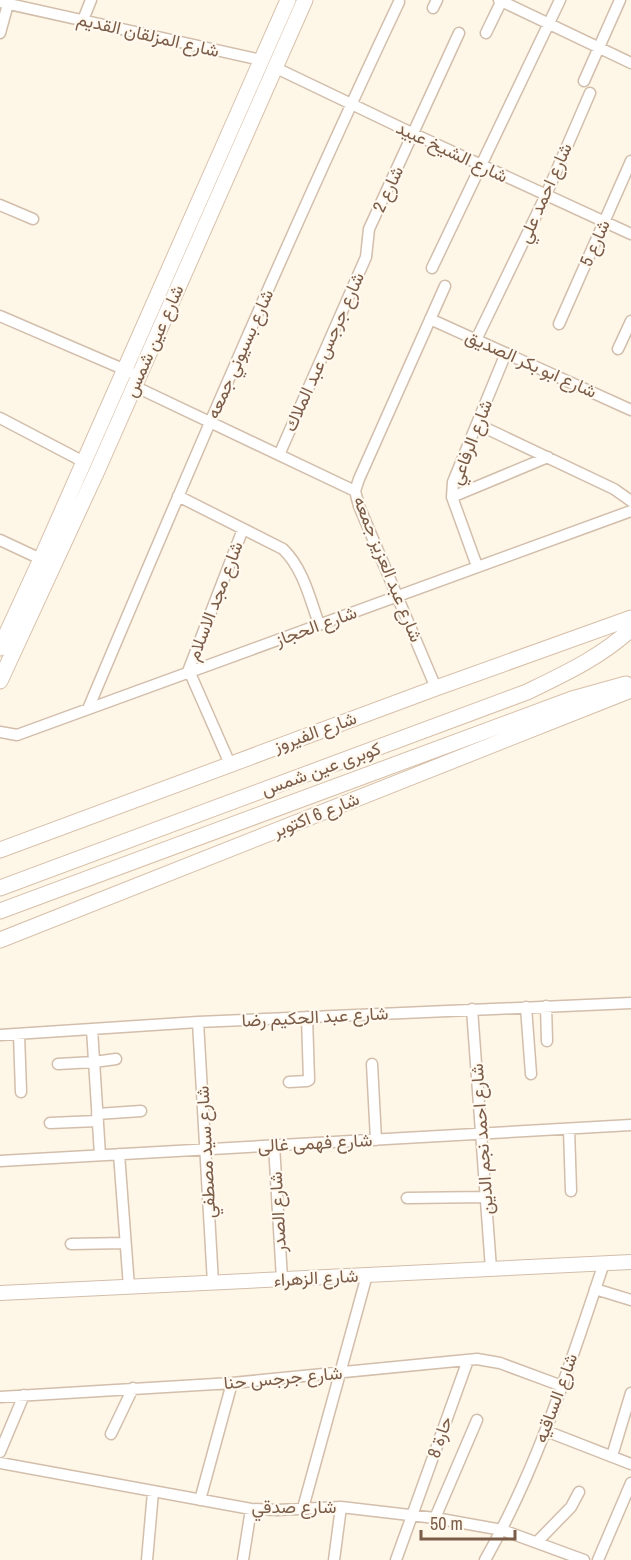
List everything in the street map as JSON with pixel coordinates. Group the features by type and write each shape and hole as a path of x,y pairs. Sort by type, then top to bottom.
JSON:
{"main road":[{"name":"شارع عين شمس","path":"0,648 47,562 133,377 268,64 288,0"},
{"name":"شارع عين شمس","path":"268,64 304,0"},
{"name":"شارع عين شمس","path":"0,681 84,462 133,377"},
{"name":"شارع الفيروز","path":"0,850 631,618"},
{"name":"كوبرى عين شمس","path":"0,888 526,692 595,657 631,628"},
{"name":"كوبرى عين شمس","path":"0,911 572,699 631,683"},
{"name":"شارع 6 اكتوبر","path":"0,940 631,690"}],"street":[{"path":"83,20 91,0"},
{"path":"486,33 501,0 631,63"},
{"path":"432,268 560,0"},
{"path":"584,81 620,0"},
{"name":"شارع بسيوني جمعه","path":"88,710 210,422 399,2"},
{"path":"0,33 4,3"},
{"name":"شارع المزلقان القديم","path":"4,3 268,64"},
{"name":"شارع 2","path":"368,249 369,229 459,33"},
{"name":"شارع الشيخ عبيد","path":"268,64 351,105 631,234"},
{"name":"شارع احمد علي","path":"476,340 546,195 590,93"},
{"name":"شارع 5","path":"559,324 631,161"},
{"path":"0,205 33,219"},
{"name":"شارع جرجس عبد الملاك","path":"279,455 368,249"},
{"name":"شارع عبد العزيز جمعه","path":"436,688 359,506 355,491 446,286"},
{"path":"0,316 133,377 210,422 355,491"},
{"name":"شارع ابو بكر الصديق","path":"430,319 631,410"},
{"path":"618,349 631,321"},
{"name":"شارع الرفاعي","path":"477,566 452,497 453,482 506,353"},
{"path":"0,418 84,462"},
{"path":"477,424 614,489 631,501"},
{"path":"452,497 548,457"},
{"path":"178,496 283,549 291,556 319,624"},
{"name":"شارع الحجاز","path":"0,732 17,735 631,511"},
{"name":"شارع مجد الاسلام","path":"189,673 243,529"},
{"path":"0,540 47,562"},
{"path":"189,673 230,764"},
{"name":"شارع عبد الحكيم رضا","path":"0,1035 198,1022 631,1003"},
{"path":"546,1006 548,1041"},
{"path":"526,1007 531,1074"},
{"name":"شارع احمد نجم الدين","path":"472,1009 491,1269"},
{"path":"289,1082 309,1080 307,1017"},
{"name":"شارع سيد مصطفي","path":"198,1022 213,1283"},
{"path":"92,1029 100,1155"},
{"path":"19,1034 21,1092"},
{"path":"58,1064 116,1059"},
{"path":"372,1064 376,1140"},
{"path":"50,1123 141,1111"},
{"name":"شارع فهمى غالى","path":"0,1161 631,1125"},
{"path":"569,1129 571,1191"},
{"name":"شارع الصدر","path":"274,1145 282,1279"},
{"path":"119,1154 129,1287"},
{"path":"407,1198 486,1197"},
{"path":"71,1244 125,1244"},
{"name":"شارع الزهراء","path":"0,1293 631,1262"},
{"name":"شارع الساقيه","path":"485,1560 502,1530 546,1431 604,1263"},
{"path":"303,1508 367,1275"},
{"path":"595,1289 631,1300"},
{"name":"شارع جرجس حنا","path":"0,1397 232,1383 477,1359 500,1363 562,1386"},
{"name":"حارة 8","path":"396,1560 468,1360"},
{"path":"200,1500 232,1383"},
{"path":"111,1434 133,1388"},
{"path":"612,1456 631,1393"},
{"path":"0,1452 24,1395"},
{"path":"435,1518 477,1420"},
{"path":"546,1431 631,1464"},
{"name":"شارع صدقي","path":"0,1463 251,1509 341,1507 435,1518 502,1530 584,1560"},
{"path":"598,1560 631,1483"},
{"path":"147,1560 153,1492"},
{"path":"537,1542 571,1507 579,1492"},
{"path":"334,1560 341,1507"},
{"path":"243,1560 251,1509"}]}
